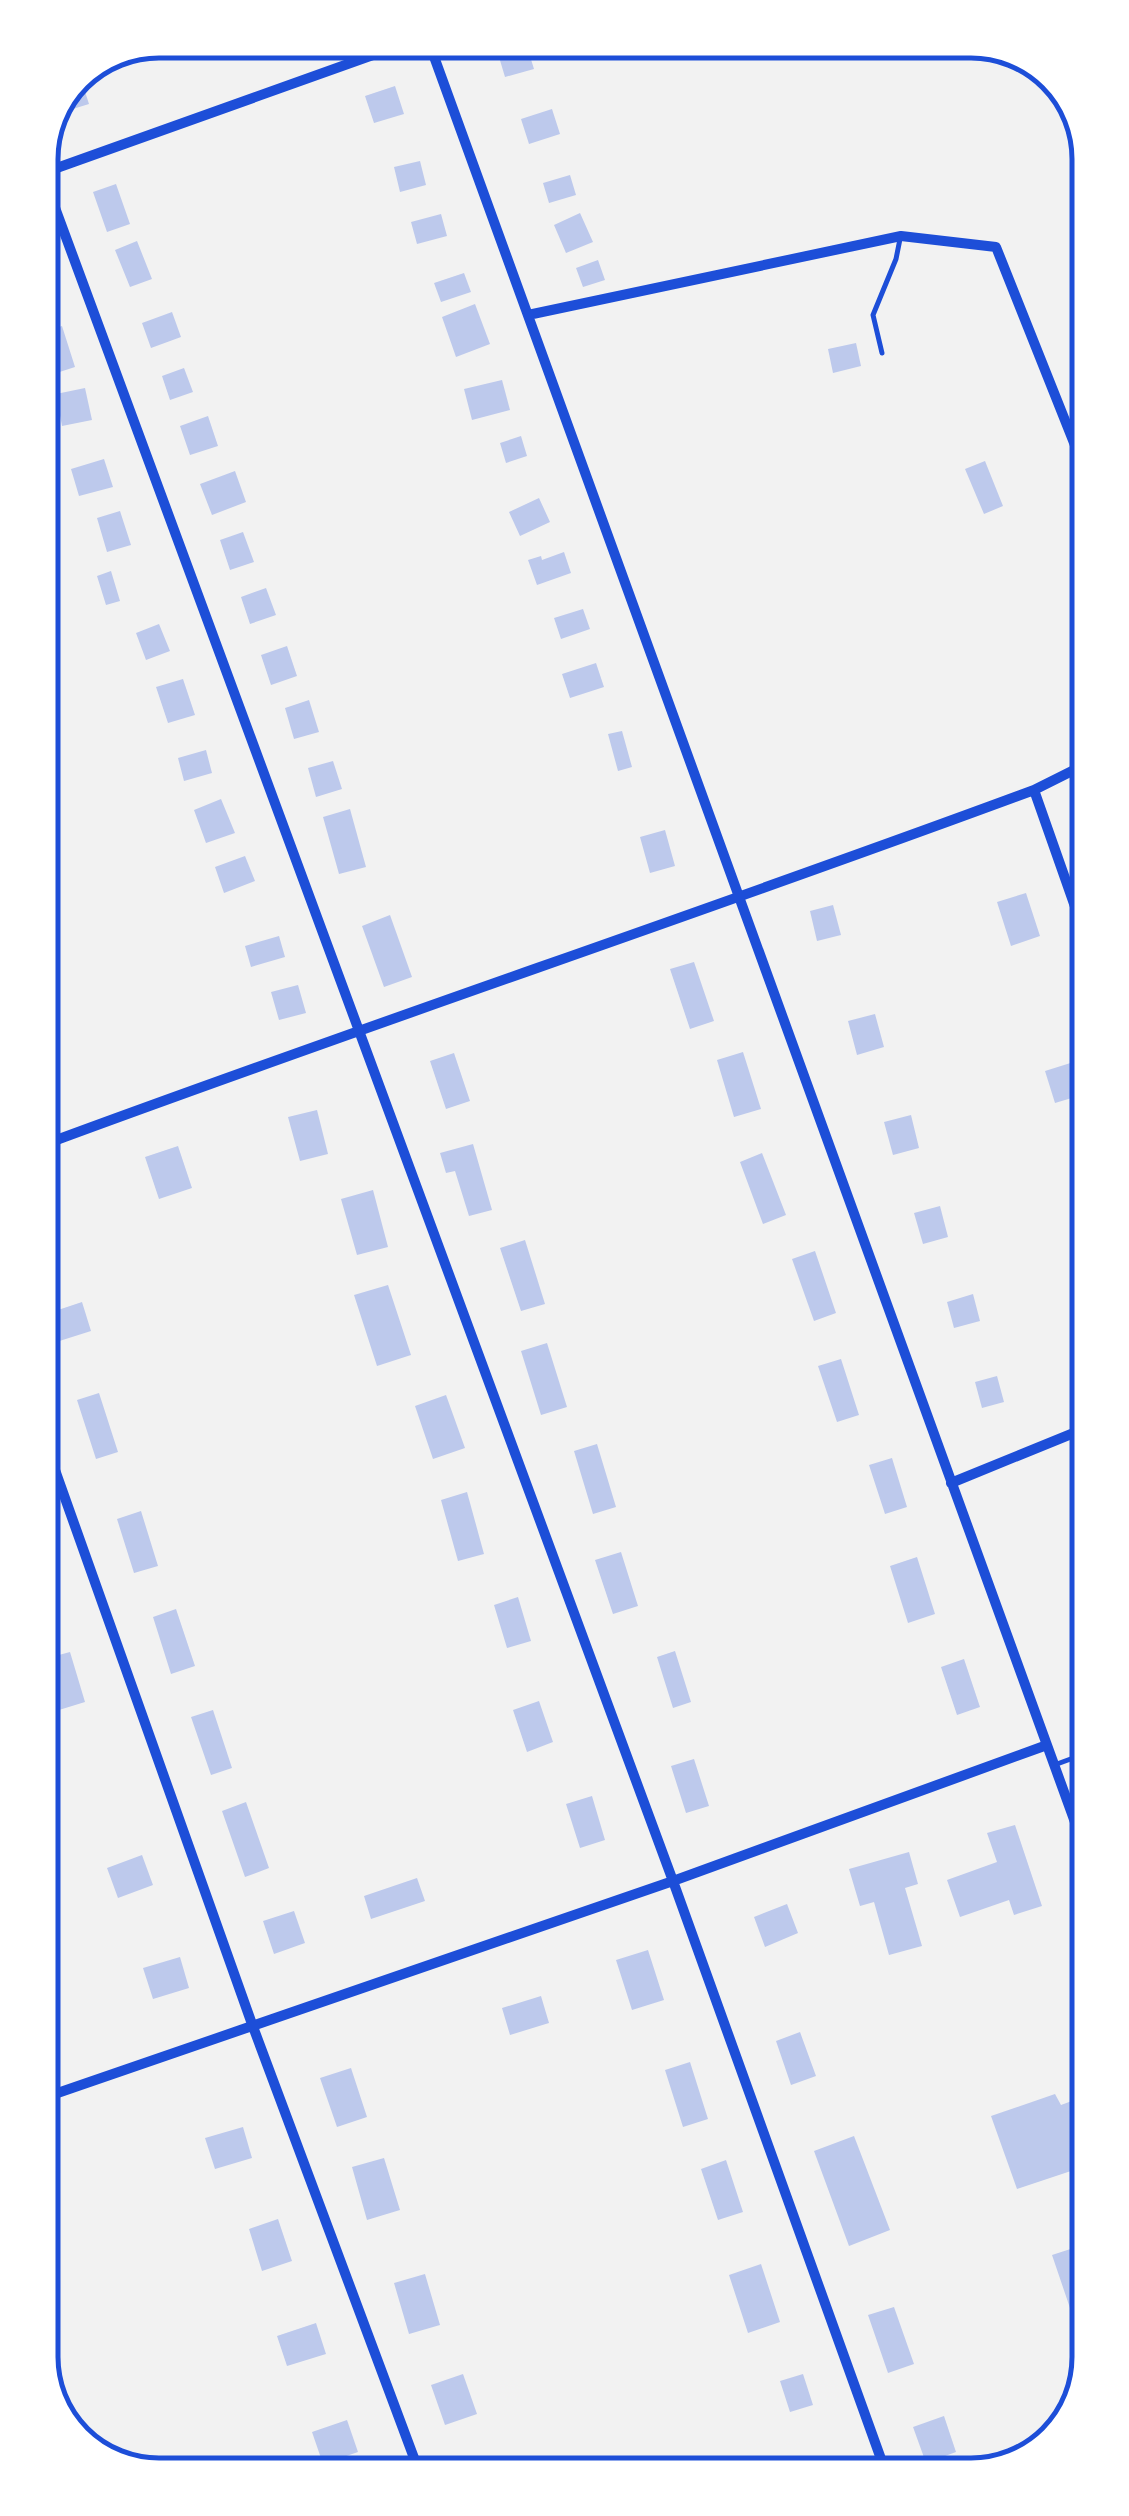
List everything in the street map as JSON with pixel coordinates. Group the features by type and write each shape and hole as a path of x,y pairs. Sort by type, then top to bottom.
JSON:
{"street":[{"path":"58,165 363,58"},
{"path":"435,58 1072,1814"},
{"path":"58,217 673,1881 882,2458"},
{"path":"528,315 901,236 996,247 1072,438"},
{"path":"58,1139 359,1028 741,898 1034,790 1072,772"},
{"path":"1034,790 1072,898"},
{"path":"952,1484 1072,1434"},
{"path":"58,1477 252,2024 414,2458"},
{"path":"58,2094 673,1881 1046,1745"}],"lane":[{"path":"882,353 873,315 901,236"},
{"path":"1054,1765 1072,1758"}],"building":[{"path":"499,58 531,58 534,69 505,77"},
{"path":"395,86 404,114 374,123 365,96"},
{"path":"85,90 89,104 71,110"},
{"path":"552,109 560,134 529,144 521,119"},
{"path":"420,161 426,185 400,192 394,167"},
{"path":"570,175 576,195 549,203 543,183"},
{"path":"116,184 130,224 107,232 93,192"},
{"path":"580,213 593,242 566,253 554,225"},
{"path":"441,214 447,236 417,244 411,222"},
{"path":"137,241 152,279 130,287 115,250"},
{"path":"598,260 605,280 583,287 576,268"},
{"path":"464,273 471,292 441,302 434,283"},
{"path":"475,304 490,344 456,357 442,317"},
{"path":"172,312 181,337 151,348 142,323"},
{"path":"62,326 75,367 58,372 58,327"},
{"path":"856,343 861,366 833,373 828,349"},
{"path":"184,368 193,392 170,400 162,376"},
{"path":"502,380 510,410 472,420 464,389"},
{"path":"85,388 92,420 62,426 58,394"},
{"path":"208,416 218,446 190,455 180,426"},
{"path":"521,436 527,456 506,463 500,443"},
{"path":"104,459 113,487 79,496 71,469"},
{"path":"985,461 1003,506 984,514 965,469"},
{"path":"235,471 246,502 212,515 200,484"},
{"path":"539,498 550,522 520,536 509,512"},
{"path":"120,511 131,545 107,552 97,518"},
{"path":"243,532 254,562 230,570 220,540"},
{"path":"564,552 571,573 537,585 528,560 541,556 542,560"},
{"path":"111,571 120,601 106,605 97,576"},
{"path":"266,588 276,615 250,624 241,597"},
{"path":"583,609 590,629 561,639 554,618"},
{"path":"159,624 170,651 146,660 136,633"},
{"path":"287,646 297,676 271,685 261,655"},
{"path":"596,663 604,687 570,698 562,674"},
{"path":"183,679 195,715 168,723 156,687"},
{"path":"309,700 319,732 294,739 285,708"},
{"path":"622,731 632,767 618,771 608,734"},
{"path":"206,750 212,773 184,781 178,758"},
{"path":"333,761 342,789 316,797 308,768"},
{"path":"221,799 235,833 206,843 194,810"},
{"path":"350,809 366,867 339,874 323,817"},
{"path":"665,830 675,866 650,873 640,837"},
{"path":"245,856 255,881 224,893 215,867"},
{"path":"1026,893 1040,936 1011,946 997,902"},
{"path":"833,905 841,935 817,941 810,911"},
{"path":"390,915 412,977 384,987 362,926"},
{"path":"279,936 285,957 251,967 245,946"},
{"path":"694,962 714,1021 690,1029 670,969"},
{"path":"298,985 306,1013 279,1020 271,992"},
{"path":"875,1014 884,1047 857,1055 848,1021"},
{"path":"743,1052 761,1109 734,1117 717,1060"},
{"path":"454,1053 470,1101 446,1109 430,1061"},
{"path":"1072,1063 1072,1098 1055,1103 1045,1071"},
{"path":"317,1110 328,1154 300,1161 288,1117"},
{"path":"911,1115 919,1148 893,1155 884,1122"},
{"path":"473,1144 492,1210 469,1216 455,1171 446,1173 440,1153"},
{"path":"178,1146 192,1188 159,1199 145,1157"},
{"path":"762,1153 786,1215 763,1224 740,1162"},
{"path":"373,1190 388,1247 357,1255 341,1199"},
{"path":"940,1206 948,1237 923,1244 914,1213"},
{"path":"525,1240 545,1304 521,1311 500,1248"},
{"path":"815,1251 836,1313 814,1321 792,1259"},
{"path":"388,1285 411,1355 377,1366 354,1295"},
{"path":"973,1294 980,1321 954,1328 947,1302"},
{"path":"82,1302 91,1331 58,1341 58,1310"},
{"path":"547,1343 567,1407 541,1415 521,1351"},
{"path":"841,1359 859,1415 837,1422 818,1366"},
{"path":"997,1376 1004,1402 982,1408 975,1382"},
{"path":"99,1393 118,1452 96,1459 77,1400"},
{"path":"446,1395 465,1448 433,1459 415,1406"},
{"path":"597,1444 616,1507 593,1514 574,1451"},
{"path":"892,1458 907,1507 885,1514 869,1465"},
{"path":"467,1492 484,1554 458,1561 441,1500"},
{"path":"141,1511 158,1566 134,1573 117,1519"},
{"path":"621,1552 638,1606 613,1614 595,1560"},
{"path":"917,1557 935,1614 908,1623 890,1566"},
{"path":"518,1597 531,1641 507,1648 494,1605"},
{"path":"176,1609 195,1666 171,1674 153,1617"},
{"path":"675,1651 691,1702 673,1708 657,1657"},
{"path":"70,1652 85,1702 59,1710 58,1707 58,1655"},
{"path":"964,1659 980,1707 957,1715 941,1667"},
{"path":"539,1701 553,1742 527,1752 513,1710"},
{"path":"213,1710 232,1768 211,1775 191,1717"},
{"path":"694,1759 709,1806 686,1813 671,1766"},
{"path":"592,1796 605,1840 580,1848 566,1804"},
{"path":"246,1802 269,1868 245,1877 222,1811"},
{"path":"1015,1825 1042,1906 1014,1915 1009,1900 960,1917 947,1880 997,1862 987,1833"},
{"path":"909,1852 918,1884 905,1888 922,1946 889,1955 874,1902 860,1906 849,1869"},
{"path":"142,1855 153,1885 118,1898 107,1868"},
{"path":"417,1878 425,1901 371,1919 364,1896"},
{"path":"787,1904 798,1933 765,1947 754,1917"},
{"path":"294,1911 305,1943 274,1954 263,1921"},
{"path":"648,1950 664,2000 632,2010 616,1960"},
{"path":"180,1957 189,1988 153,1999 143,1968"},
{"path":"541,1996 549,2023 510,2035 502,2008"},
{"path":"800,2032 816,2076 791,2085 776,2041"},
{"path":"690,2062 708,2119 683,2127 665,2070"},
{"path":"351,2068 367,2117 337,2127 320,2078"},
{"path":"1055,2094 1061,2105 1072,2101 1072,2171 1017,2189 991,2116"},
{"path":"243,2127 252,2158 215,2169 205,2138"},
{"path":"854,2136 890,2230 849,2246 814,2151"},
{"path":"384,2158 400,2210 367,2220 352,2167"},
{"path":"726,2160 743,2212 718,2220 701,2169"},
{"path":"278,2219 292,2261 262,2271 249,2229"},
{"path":"1072,2249 1070,2308 1052,2255"},
{"path":"761,2264 780,2322 748,2333 729,2275"},
{"path":"425,2274 440,2325 409,2334 394,2283"},
{"path":"894,2307 914,2364 888,2373 868,2315"},
{"path":"316,2323 326,2354 287,2366 277,2336"},
{"path":"463,2374 477,2414 445,2425 431,2385"},
{"path":"803,2374 813,2405 790,2412 780,2381"},
{"path":"944,2416 956,2452 924,2458 913,2427"},
{"path":"347,2420 358,2452 340,2458 321,2458 312,2432"}]}
